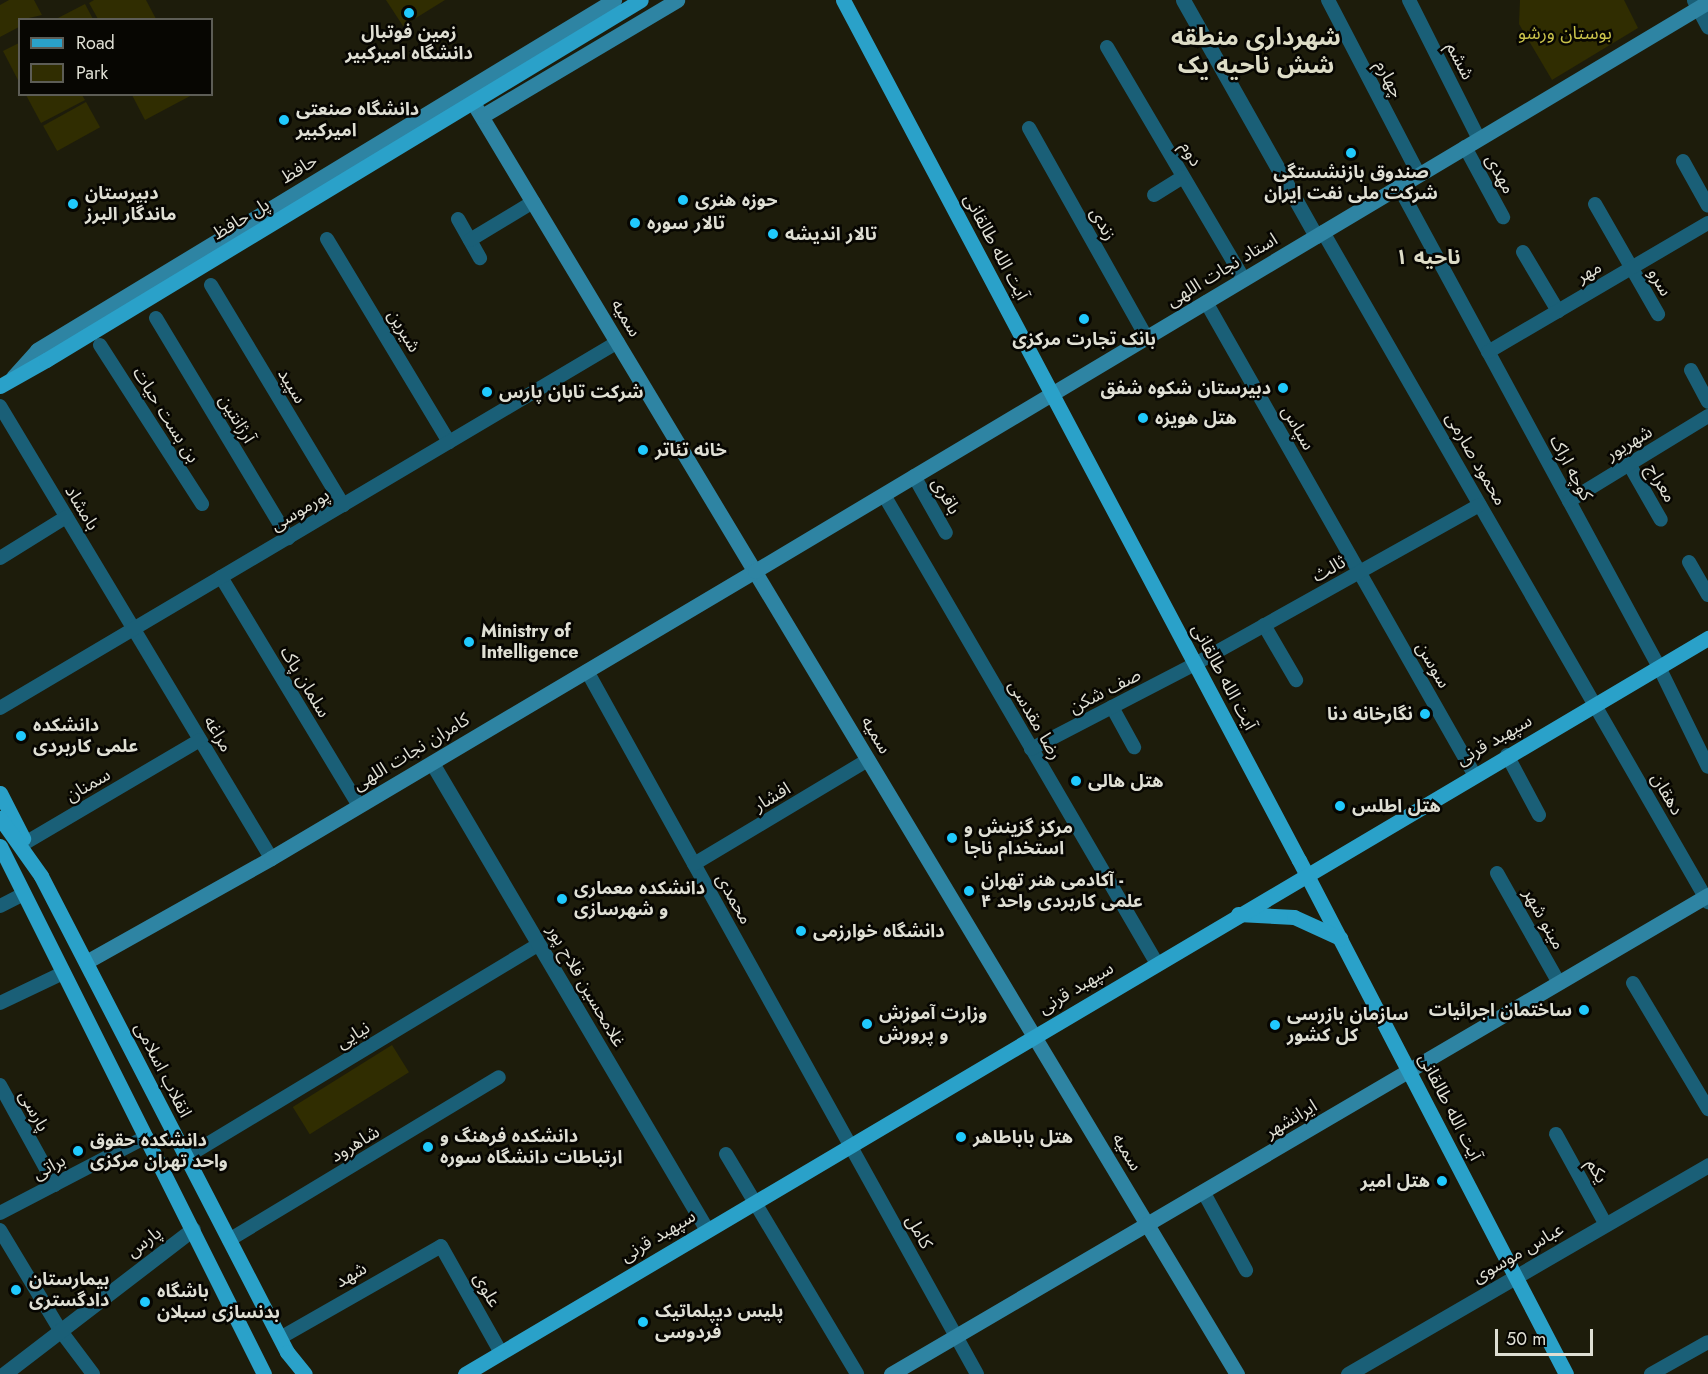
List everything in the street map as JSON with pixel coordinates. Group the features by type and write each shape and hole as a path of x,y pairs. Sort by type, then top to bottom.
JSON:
{"main road":[{"name":"حافظ","path":"6,383 37,350 614,0"},
{"name":"پل حافظ","path":"46,360 641,0"},
{"path":"482,116 677,0"},
{"name":"آیت الله طالقانی","path":"843,0 1306,873 1566,1374"},
{"name":"استاد نجات اللهی","path":"755,572 1400,187 1700,3"},
{"name":"سمیه","path":"466,91 1237,1374"},
{"name":"حافظ","path":"6,383 46,360"},
{"name":"کامران نجات اللهی","path":"86,962 271,858 755,572"},
{"name":"سپهبد قرنی","path":"465,1374 1306,873 1708,638"},
{"path":"0,793 41,876"},
{"name":"انقلاب اسلامی","path":"0,818 41,876 280,1338 305,1374"},
{"path":"0,846 264,1374"},
{"path":"0,865 24,894"},
{"name":"ایرانشهر","path":"891,1374 1707,898"},
{"path":"1238,914 1294,917 1340,938"},
{"path":"63,973 86,962"}],"street":[{"name":"محمود صارمی","path":"1183,0 1480,505 1594,704"},
{"name":"چهارم","path":"1328,0 1419,175"},
{"name":"ششم","path":"1409,0 1479,139"},
{"path":"1700,3 1708,26"},
{"name":"دوم","path":"1107,47 1244,280"},
{"name":"زندی","path":"1029,129 1147,338"},
{"name":"مهدی","path":"1465,147 1503,217"},
{"path":"1683,161 1708,206"},
{"path":"1154,195 1183,177"},
{"name":"کوچه اراک","path":"1400,187 1659,667 1708,767"},
{"path":"470,240 533,202"},
{"name":"سرو","path":"1596,204 1658,314"},
{"path":"458,219 480,258"},
{"name":"مهر","path":"1488,352 1708,223"},
{"name":"شیرین","path":"327,239 449,442"},
{"path":"1523,252 1558,311"},
{"name":"سپید","path":"211,285 343,506"},
{"name":"سپاس","path":"1206,302 1359,572"},
{"name":"آرژانتین","path":"156,318 288,538"},
{"name":"پورموسی","path":"0,708 618,342"},
{"name":"بن بست حیات","path":"100,345 201,504"},
{"path":"1691,370 1708,402"},
{"name":"بامشاد","path":"0,406 134,629"},
{"name":"شهریور","path":"1569,501 1708,416"},
{"name":"معراج","path":"1629,464 1661,520"},
{"name":"باقری","path":"914,477 946,533"},
{"name":"رضا مقدسی","path":"884,495 1156,962"},
{"name":"ثالث","path":"1195,664 1480,505"},
{"path":"0,558 66,517"},
{"path":"1689,562 1708,595"},
{"name":"سوسن","path":"1359,572 1474,774"},
{"name":"سلمان پاک","path":"221,578 359,806"},
{"path":"1264,625 1296,680"},
{"name":"مراغه","path":"134,629 271,858"},
{"name":"صف شکن","path":"1031,749 1195,664"},
{"name":"محمدی","path":"587,671 850,1145"},
{"name":"دهقان","path":"1594,704 1707,898"},
{"path":"1112,707 1134,747"},
{"name":"سمنان","path":"25,843 200,740"},
{"path":"1507,755 1539,815"},
{"name":"افشار","path":"694,864 868,760"},
{"name":"غلامحسین فلاح‌ پور","path":"432,763 707,1230"},
{"name":"مینو شهر","path":"1497,873 1559,983"},
{"path":"0,906 24,894"},
{"name":"نیایی","path":"186,1157 539,944"},
{"path":"0,1003 63,973"},
{"path":"1633,983 1708,1109"},
{"name":"شاهرود","path":"229,1240 499,1077"},
{"name":"پارسی","path":"0,1085 55,1185"},
{"name":"یکم","path":"1556,1134 1606,1225"},
{"name":"براتی","path":"0,1213 146,1137"},
{"name":"کامل","path":"850,1145 977,1374"},
{"path":"726,1154 857,1374"},
{"name":"عباس موسوی","path":"1348,1374 1708,1166"},
{"path":"1204,1193 1246,1269"},
{"name":"پارس","path":"4,1374 193,1229"},
{"path":"0,1230 60,1330 93,1374"},
{"name":"علوی","path":"441,1246 501,1353"},
{"name":"شهد","path":"280,1338 441,1246"},
{"path":"1652,1374 1708,1342"}],"green space":[{"path":"9,0 34,0 42,15 18,18 18,28 0,37 0,5"},
{"path":"94,0 146,0 155,18 97,18 89,3"},
{"name":"زمین فوتبال دانشگاه امیرکبیر","path":"386,0 445,0 403,26"},
{"name":"بوستان ورشو","path":"1520,0 1624,0 1638,28 1552,80 1519,24"},
{"path":"85,4 92,18 58,18"},
{"path":"18,44 18,80 3,51"},
{"path":"27,96 83,96 85,100 41,123"},
{"path":"133,96 190,96 145,120"},
{"path":"86,102 100,127 57,151 43,126"},
{"path":"392,1045 409,1072 310,1134 293,1107"}],"place":[{"name":"زمین فوتبال دانشگاه امیرکبیر","path":"409,13"},
{"name":"دانشگاه صنعتی امیرکبیر","path":"284,120"},
{"name":"صندوق بازنشستگی شرکت ملی نفت ایران","path":"1351,153"},
{"name":"حوزه هنری","path":"683,200"},
{"name":"دبیرستان ماندگار البرز","path":"73,204"},
{"name":"تالار سوره","path":"635,223"},
{"name":"تالار اندیشه","path":"773,234"},
{"name":"بانک تجارت مرکزی","path":"1084,319"},
{"name":"دبیرستان شکوه شفق","path":"1283,388"},
{"name":"شرکت تابان پارس","path":"487,392"},
{"name":"هتل هویزه","path":"1143,418"},
{"name":"خانه تئاتر","path":"643,450"},
{"name":"Ministry of Intelligence","path":"469,642"},
{"name":"نگارخانه دنا","path":"1425,714"},
{"name":"دانشکده علمی کاربردی","path":"21,736"},
{"name":"هتل هالی","path":"1076,781"},
{"name":"هتل اطلس","path":"1340,806"},
{"name":"مرکز گزینش و استخدام ناجا","path":"952,838"},
{"name":"آکادمی هنر تهران - علمی کاربردی واحد ۴","path":"969,891"},
{"name":"دانشکده معماری و شهرسازی","path":"562,899"},
{"name":"دانشگاه خوارزمی","path":"801,931"},
{"name":"ساختمان اجرائیات","path":"1584,1010"},
{"name":"وزارت آموزش و پرورش","path":"867,1024"},
{"name":"سازمان بازرسی کل کشور","path":"1275,1025"},
{"name":"هتل باباطاهر","path":"961,1137"},
{"name":"دانشکده فرهنگ و ارتباطات دانشگاه سوره","path":"428,1147"},
{"name":"دانشکده حقوق واحد تهران مرکزی","path":"78,1151"},
{"name":"هتل امیر","path":"1442,1181"},
{"name":"بیمارستان دادگستری","path":"16,1290"},
{"name":"باشگاه بدنسازی سبلان","path":"145,1302"},
{"name":"پلیس دیپلماتیک فردوسی","path":"643,1322"}],"district":[{"name":"شهرداری منطقه شش ناحیه یک","path":"1256,51"},
{"name":"ناحیه ۱","path":"1428,257"}]}
